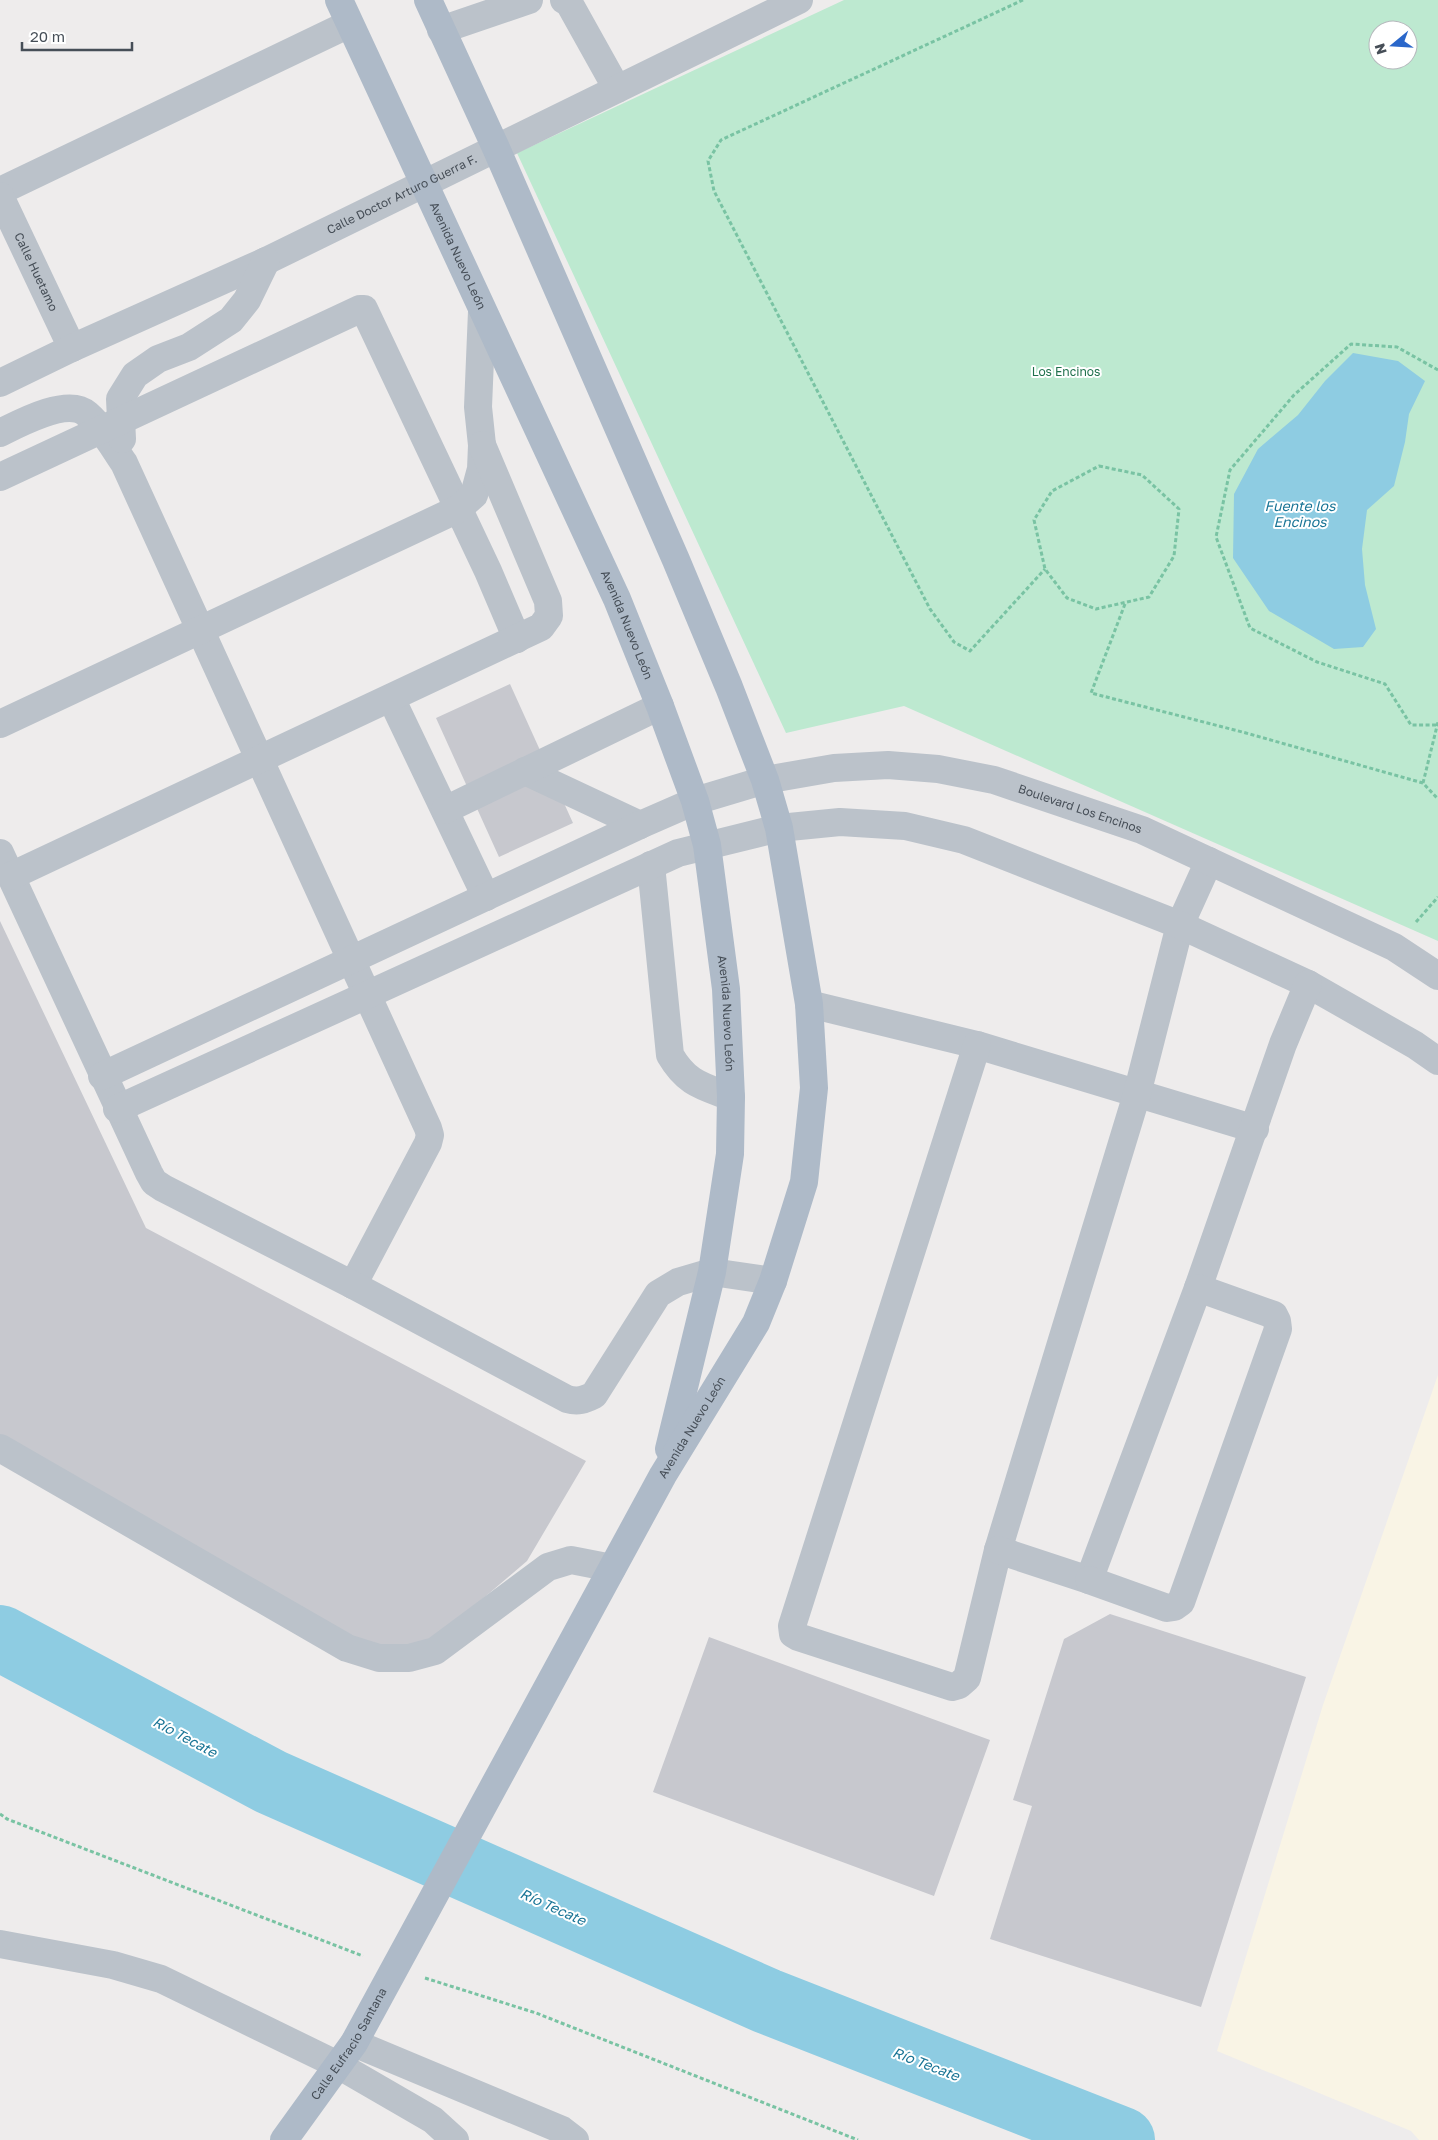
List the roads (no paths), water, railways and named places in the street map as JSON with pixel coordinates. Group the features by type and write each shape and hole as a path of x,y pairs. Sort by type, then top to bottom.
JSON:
{"main road":[{"name":"Avenida Nuevo León","path":"428,0 496,148 676,560 729,687 764,780 779,828 809,1004 814,1088 804,1182 773,1281 756,1323 663,1475"},
{"name":"Avenida Nuevo León","path":"344,12 617,599 660,706 695,801 707,845 726,989 731,1097 730,1154 712,1272 663,1475"},
{"name":"Calle Eufracio Santana","path":"284,2140 354,2043 663,1475"}],"street":[{"path":"441,30 529,0"},
{"path":"564,0 569,3 617,89"},
{"name":"Calle Doctor Arturo Guerra F.","path":"0,383 72,348 266,261 799,0"},
{"path":"0,191 344,12"},
{"name":"Calle Huetamo","path":"0,196 72,348"},
{"path":"266,261 247,300 231,320 189,347 158,359 135,375 120,399 111,427 124,463 430,1135 428,1143 353,1285"},
{"path":"0,477 111,427 360,308 364,309 488,571 517,639"},
{"path":"0,724 458,509 474,495 481,469 482,445 478,407 482,310"},
{"path":"0,433 30,419 67,407 86,412 111,427"},
{"path":"482,445 548,601 549,616 541,627 260,759 6,864 117,1109 154,1182 163,1188 353,1285 567,1399 577,1401 594,1395 658,1294 678,1282 712,1272 773,1281"},
{"path":"391,698 486,897"},
{"path":"445,810 660,706"},
{"name":"Boulevard Los Encinos","path":"102,1076 695,801 764,780 834,768 888,765 938,769 994,780 1142,830 1394,947 1438,976"},
{"path":"525,771 640,825"},
{"path":"117,1109 366,994 678,854 779,828 840,822 896,826 964,840 1180,925 1308,984 1415,1045 1438,1061"},
{"path":"977,1045 792,1626 793,1634 798,1637 952,1687 959,1685 967,1678 998,1550 1137,1094 1180,925 1209,861"},
{"path":"651,865 670,1055 678,1070 691,1081 731,1097"},
{"path":"1089,1580 1198,1288 1255,1129 1283,1044 1308,984"},
{"path":"809,1004 977,1045 1255,1129"},
{"path":"998,1550 1167,1608 1174,1607 1181,1602 1278,1329 1274,1315 1198,1288"},
{"path":"0,1448 347,1648 379,1658 409,1658 434,1651 548,1567 572,1560 612,1568"},
{"path":"0,1944 113,1965 161,1979 338,2065 433,2120 455,2140"},
{"path":"354,2043 562,2130 575,2140"}],"water":[{"name":"Fuente los Encinos","path":"1353,353 1398,361 1425,381 1409,414 1405,442 1394,486 1367,510 1362,549 1365,585 1376,629 1363,647 1334,649 1269,611 1233,558 1234,494 1258,449 1298,415 1325,381"}],"waterway":[{"name":"Río Tecate","path":"0,1638 271,1782 767,2001 1122,2140"}],"park label":[{"name":"Los Encinos","path":"1066,372"}]}
